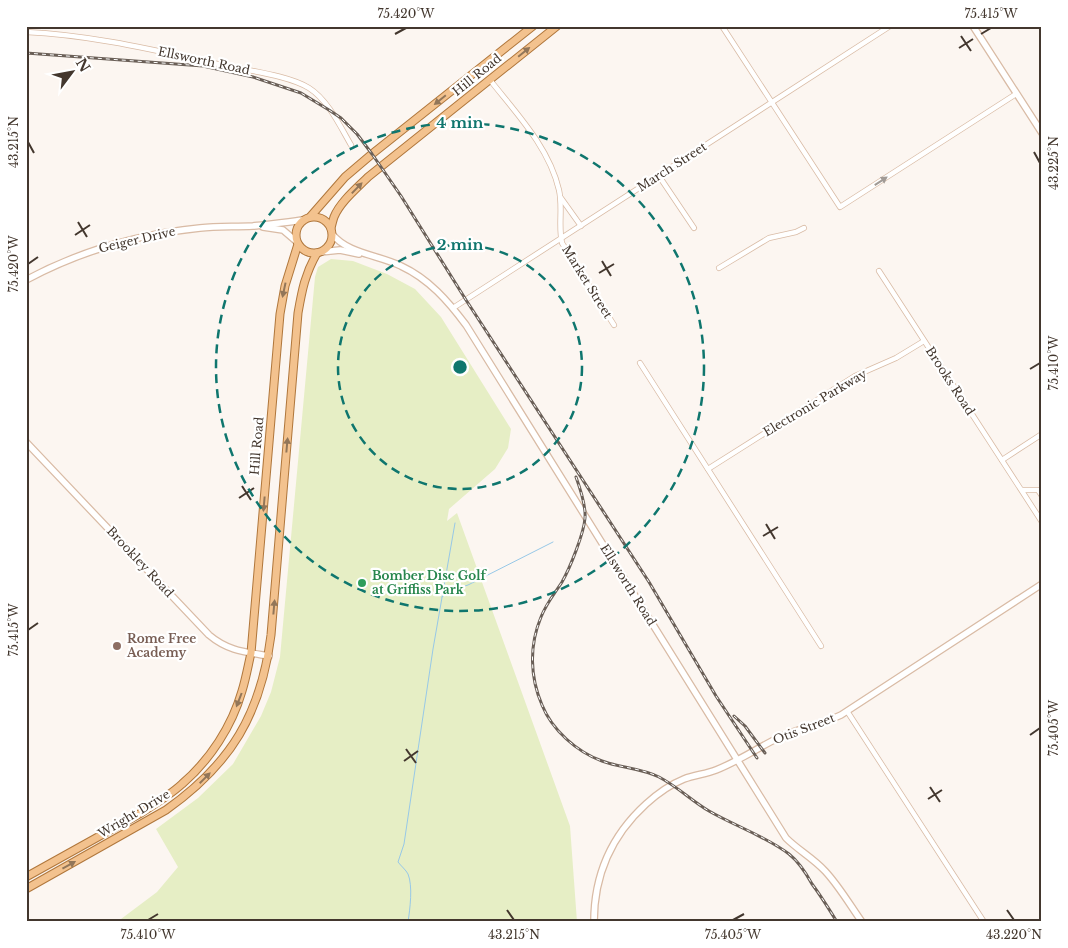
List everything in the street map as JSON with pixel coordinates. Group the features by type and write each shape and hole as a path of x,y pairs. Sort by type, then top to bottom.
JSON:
{"main road":[{"name":"Hill Road","path":"310,216 345,177 533,26"},
{"name":"Hill Road","path":"332,231 334,217 339,209 354,190 368,177 557,26"},
{"path":"269,656 298,313 306,275 319,252 330,244 332,231 325,220 316,216 310,216 302,220 298,225 296,230 297,242 306,251 319,252"},
{"name":"Hill Road","path":"251,653 280,314 285,286 297,242"},
{"name":"Wright Drive","path":"26,877 159,802 189,777 210,754 232,716 242,692 251,653"},
{"name":"Wright Drive","path":"26,889 166,810 204,780 226,754 243,728 256,702 269,656"}],"street":[{"path":"722,26 840,207 1016,94"},
{"name":"March Street","path":"453,308 890,26"},
{"path":"973,26 1042,133"},
{"name":"Ellsworth Road","path":"26,32 72,35 141,48 277,76 301,84 310,89 324,102 351,145"},
{"name":"Market Street","path":"490,80 542,149 552,169 560,197 561,239 564,248 614,325"},
{"path":"659,176 694,228"},
{"path":"560,197 581,226"},
{"name":"Geiger Drive","path":"26,280 86,253 155,234 177,230 254,226 302,220"},
{"name":"Geiger Drive","path":"254,226 283,230 297,242"},
{"path":"718,268 768,238 796,232 804,228"},
{"name":"Ellsworth Road","path":"332,231 342,244 385,259 425,280 453,308 466,325 786,838 824,870 862,922"},
{"name":"Ellsworth Road","path":"319,252 340,250 385,259"},
{"name":"Brooks Road","path":"879,271 1042,522"},
{"name":"Electronic Parkway","path":"708,469 855,376 896,358 924,341"},
{"path":"640,363 821,646"},
{"path":"1002,460 1042,434"},
{"name":"Brookley Road","path":"26,442 209,635 222,645 269,656"},
{"path":"1022,490 1038,490 1042,496"},
{"name":"Otis Street","path":"594,922 597,888 610,849 631,819 667,787 684,779 715,771 780,737 832,719 847,711 1042,584"},
{"path":"847,711 984,922"}],"green space":[{"path":"331,259 353,261 387,274 415,289 441,317 511,429 508,448 495,469 449,509 447,521 457,513 570,826 577,922 117,922 157,892 178,867 156,829 198,798 233,764 261,716 271,692 280,657 315,277 318,267"}],"waterway":[{"path":"408,922 411,898 410,879 407,872 398,862 404,844 433,649 455,523"},
{"path":"442,597 450,591 468,585 553,542"}],"railway":[{"path":"26,53 203,66 253,77 301,93 341,118 357,134 401,196 466,300 649,582 716,696 757,758"},
{"path":"576,477 585,508 582,532 565,576 541,617 534,639 533,672 538,694 546,714 566,739 583,752 602,761 659,777 709,811 770,842 789,854 802,868 837,922"},
{"path":"734,716 745,726 765,753"}],"place":[{"name":"Bomber Disc Golf at Griffiss Park","path":"362,583"},
{"name":"Rome Free Academy","path":"117,646"}]}
